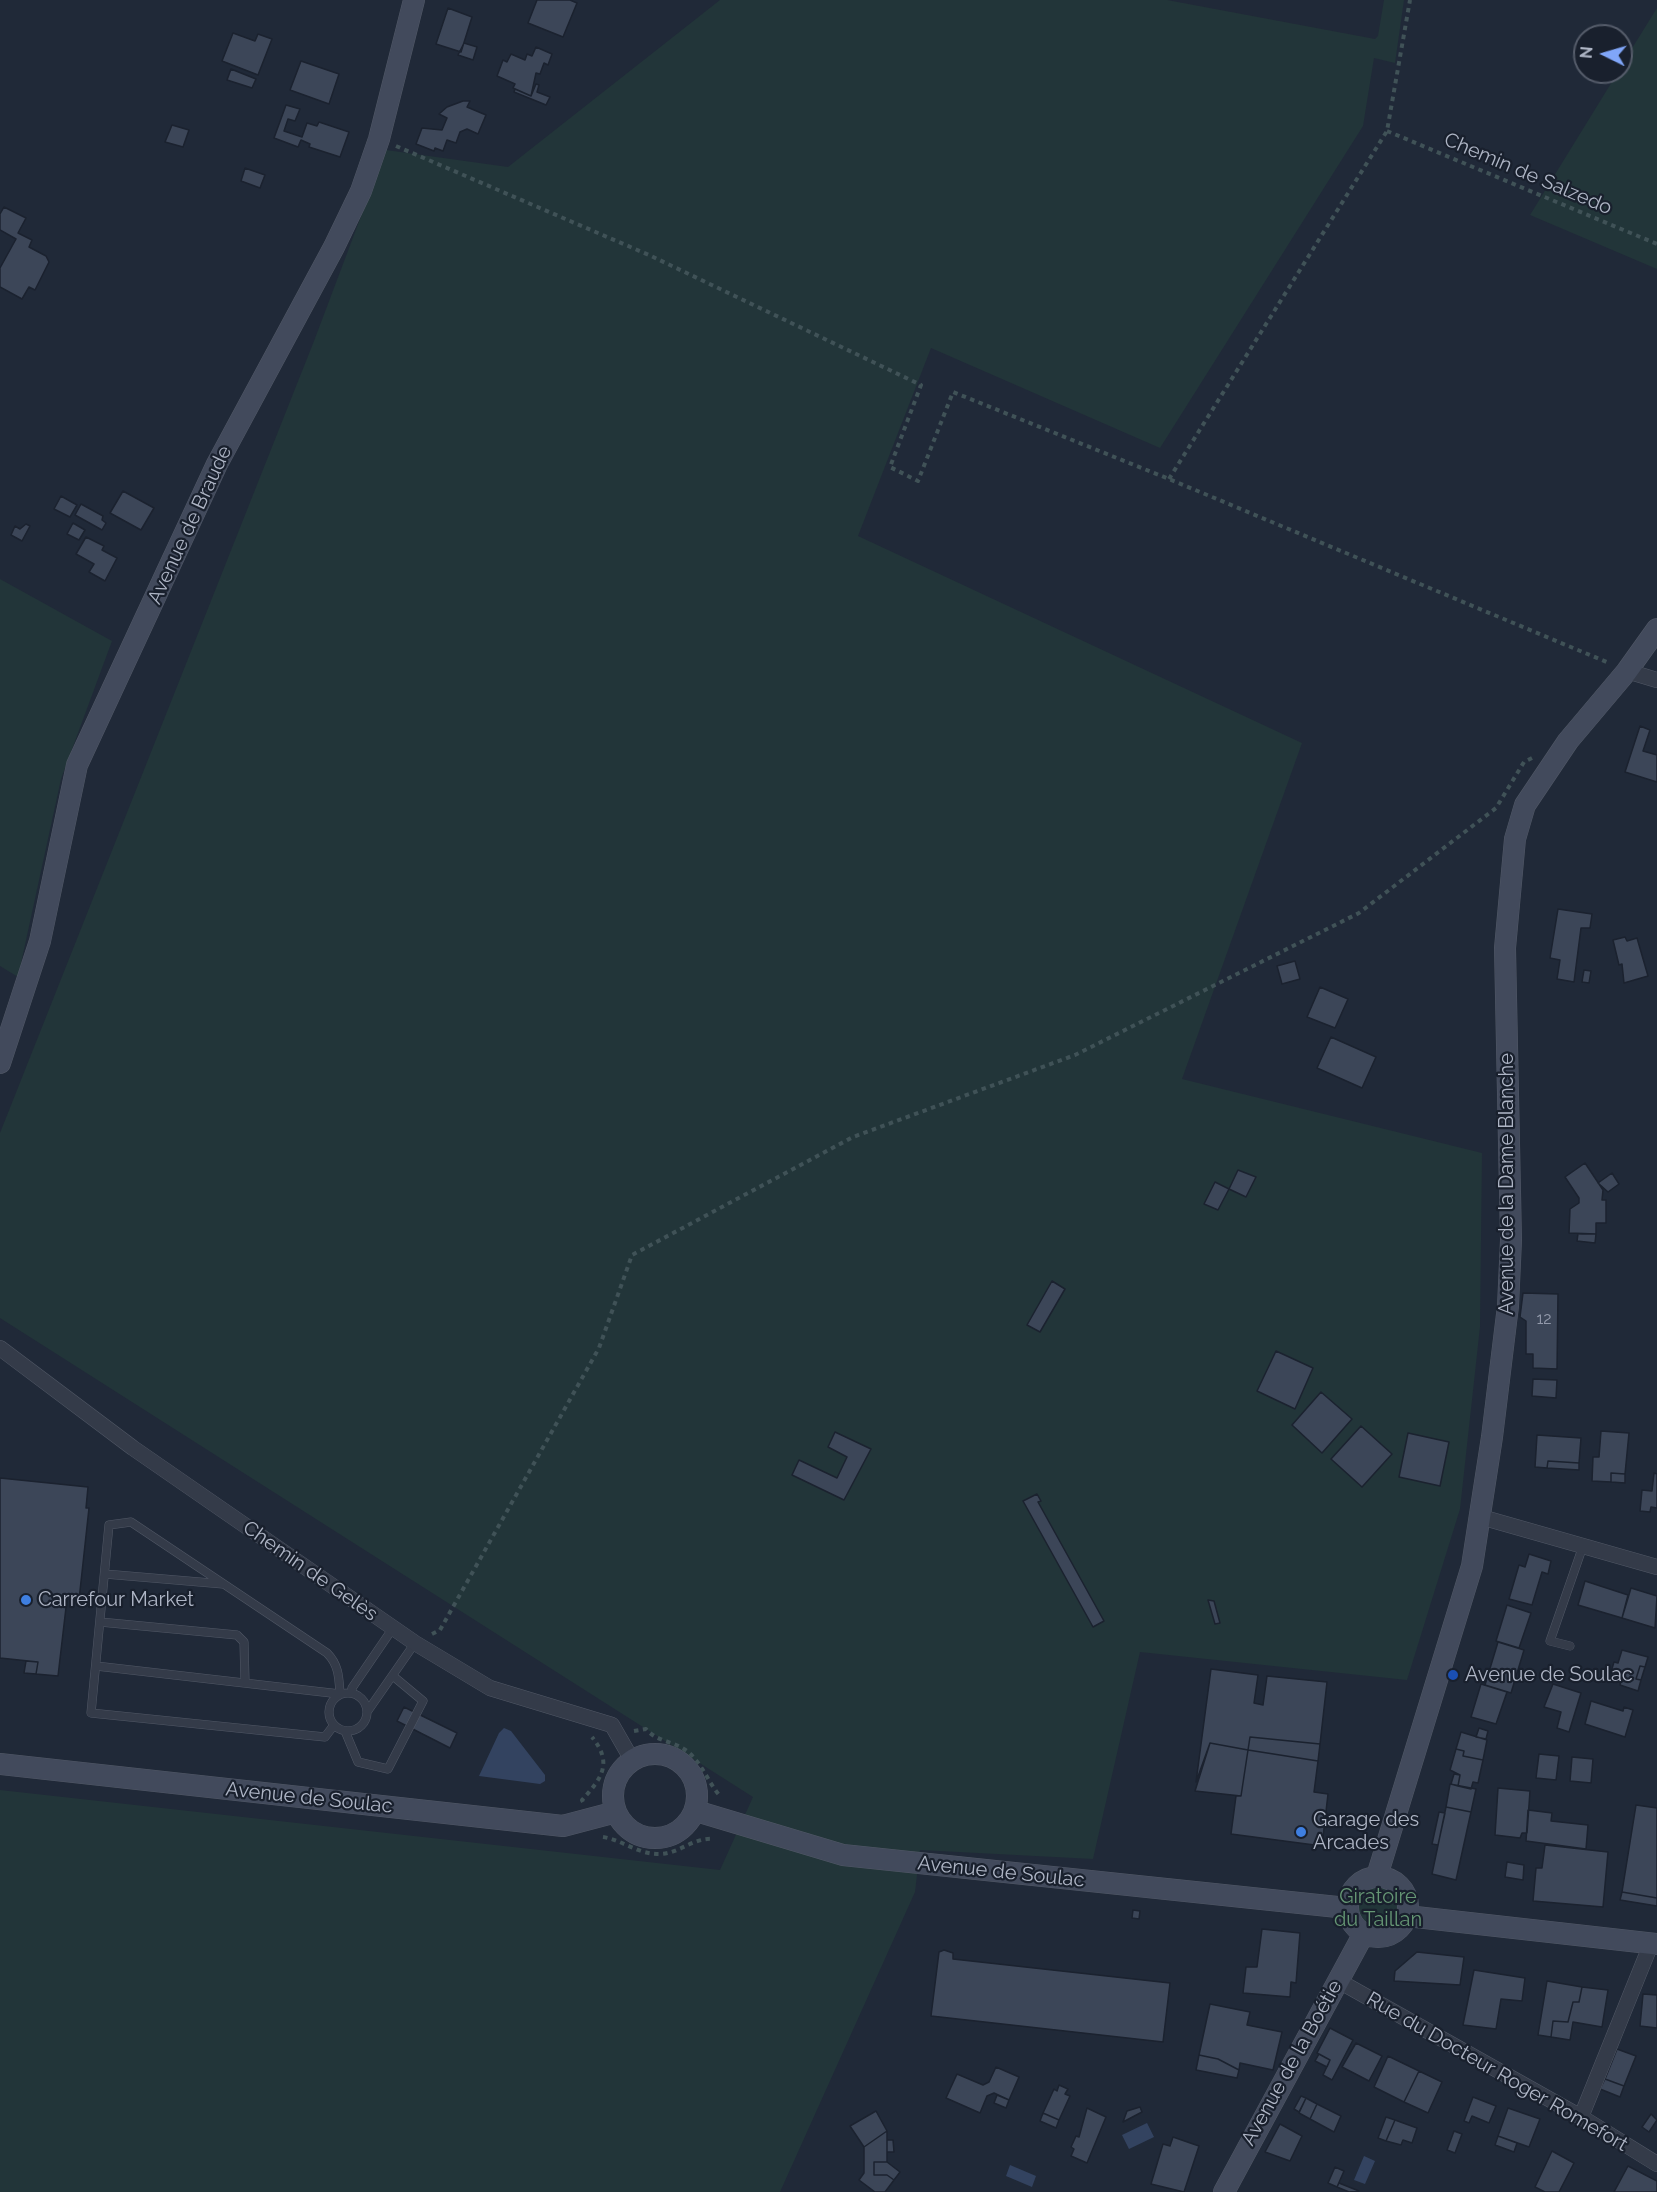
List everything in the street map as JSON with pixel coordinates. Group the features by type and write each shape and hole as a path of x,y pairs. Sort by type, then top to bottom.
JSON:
{"main road":[{"name":"Avenue de Braude","path":"0,1063 40,941 77,765 217,464 334,247 361,191 379,139 414,0"},
{"name":"Avenue de la Dame Blanche","path":"1377,1876 1472,1566 1481,1517 1508,1306 1511,1240 1505,948 1511,870 1525,805 1568,741 1627,671 1657,629"},
{"path":"652,1753 667,1754 687,1766 695,1779 698,1799 696,1810 682,1829 669,1837 651,1839 630,1830 616,1812 613,1788 621,1770 632,1760 652,1753"},
{"name":"Avenue de Soulac","path":"0,1764 563,1826 616,1812"},
{"name":"Avenue de Soulac","path":"696,1810 843,1856 1347,1908"},
{"path":"1377,1876 1391,1879 1400,1886 1407,1897 1407,1916 1400,1928 1388,1936 1377,1938 1363,1935 1353,1925 1347,1908 1356,1885 1377,1876"},
{"path":"1407,1916 1654,1944"},
{"name":"Avenue de la Boétie","path":"1224,2192 1363,1935"}],"street":[{"path":"1627,671 1657,680"},
{"name":"Chemin de Gelès","path":"0,1348 133,1448 415,1643 490,1688 612,1725 632,1760"},
{"path":"1481,1517 1583,1544 1657,1567"},
{"path":"1581,2117 1654,1944"},
{"name":"Rue du Docteur Roger Romefort","path":"1337,1980 1581,2117 1657,2164"}],"lane":[{"path":"334,1725 325,1737 91,1713 109,1525 131,1522 327,1653 334,1660 339,1672 340,1694 329,1708 334,1725 345,1731 358,1762 388,1768 423,1701 393,1676"},
{"path":"1570,1646 1550,1641 1583,1544"},
{"path":"105,1574 224,1584"},
{"path":"100,1622 237,1635 244,1642 245,1682"},
{"path":"352,1693 352,1688 393,1628"},
{"path":"345,1731 358,1728 366,1718 367,1712 415,1643"},
{"path":"96,1666 340,1694 352,1693 363,1700 367,1712"}],"path":[{"path":"1169,479 1387,131 1410,0"},
{"name":"Chemin de Salzedo","path":"1387,131 1657,244"},
{"path":"379,139 649,255 921,385 890,466 918,481 953,392 1169,479 1627,671"},
{"path":"415,1643 440,1630 599,1348 632,1256 853,1137 1075,1055 1359,914 1496,808 1524,762 1568,741"},
{"path":"620,1739 639,1729 646,1729 653,1737 685,1749 698,1760 714,1790 727,1800"},
{"path":"594,1839 605,1837 634,1851 650,1854 664,1854 691,1842 712,1838 723,1841"}],"green space":[{"path":"720,0 1167,0 1375,39 1378,36 1384,0 1404,0 1395,63 1374,58 1363,126 1160,448 931,348 858,536 1302,743 1182,1079 1482,1153 1480,1327 1460,1509 1407,1680 1140,1652 1093,1859 920,1850 915,1892 780,2192 0,2192 0,1790 720,1870 753,1797 0,1318 0,1133 314,341 386,150 508,167"},
{"path":"1657,8 1657,269 1530,215 1611,84 1633,84 1633,47"},
{"path":"0,579 112,641 61,779 18,977 0,966"},
{"name":"Giratoire du Taillan","path":"1378,1886 1387,1887 1394,1892 1399,1899 1399,1917 1394,1924 1387,1929 1378,1930 1369,1929 1362,1924 1357,1917 1356,1908 1357,1899 1362,1892 1369,1887"}],"water":[{"path":"504,1728 511,1731 545,1775 545,1781 540,1784 479,1776 499,1733"},
{"path":"1147,2123 1154,2137 1129,2149 1122,2135"},
{"path":"1364,2156 1375,2161 1365,2184 1354,2180"},
{"path":"1010,2165 1036,2176 1032,2187 1006,2176"}],"building":[{"path":"537,0 570,0 577,3 563,37 528,23"},
{"path":"448,8 472,17 461,52 436,44"},
{"path":"233,33 255,41 258,34 272,39 258,75 222,61"},
{"path":"464,43 477,47 473,60 458,55"},
{"path":"536,47 552,54 548,65 544,63 540,74 536,73 531,96 513,88 515,84 497,76 503,60 507,62 511,54 525,60 527,54 532,56"},
{"path":"301,61 339,74 329,104 290,90"},
{"path":"231,69 256,79 252,88 227,80"},
{"path":"536,84 539,85 537,92 550,97 546,105 514,92 515,89 531,96"},
{"path":"470,101 467,107 486,115 478,134 467,129 460,132 456,143 447,140 443,151 435,148 434,151 416,144 422,128 442,130 447,118 439,114 447,107"},
{"path":"286,105 300,109 295,121 288,119 284,131 302,137 307,123 317,126 319,122 349,132 340,157 309,147 310,144 301,140 298,147 274,138"},
{"path":"172,125 189,130 183,147 165,142"},
{"path":"245,168 265,175 260,188 241,181"},
{"path":"4,207 26,218 18,233 32,240 29,247 46,256 49,262 35,290 29,287 22,299 0,287 0,268 16,239 0,230 0,214"},
{"path":"123,491 154,508 141,530 110,513"},
{"path":"61,496 77,505 70,517 54,509"},
{"path":"81,504 103,516 102,520 106,523 102,530 75,515"},
{"path":"73,523 85,530 79,540 67,534"},
{"path":"26,524 30,526 22,541 11,535 15,526 20,529"},
{"path":"86,537 104,546 102,550 117,558 105,581 89,572 94,564 76,554"},
{"path":"1640,726 1650,730 1643,751 1657,755 1657,782 1625,772"},
{"path":"1558,909 1592,914 1590,928 1581,928 1574,982 1557,979 1560,960 1550,958"},
{"path":"1625,937 1627,941 1637,938 1648,976 1624,983 1622,964 1619,965 1613,940"},
{"path":"1295,961 1300,979 1282,984 1277,966"},
{"path":"1584,970 1591,971 1589,983 1582,982"},
{"path":"1320,987 1348,999 1335,1028 1307,1017"},
{"path":"1331,1037 1376,1057 1362,1088 1317,1068"},
{"path":"1585,1163 1603,1190 1602,1200 1606,1200 1606,1223 1596,1223 1596,1234 1569,1233 1570,1209 1579,1203 1579,1198 1565,1177"},
{"path":"1238,1170 1256,1177 1246,1197 1229,1189"},
{"path":"1612,1173 1619,1184 1608,1192 1598,1183"},
{"path":"1215,1182 1229,1189 1218,1210 1204,1204"},
{"path":"1578,1234 1596,1234 1595,1243 1577,1241"},
{"path":"1052,1281 1065,1289 1040,1332 1027,1325"},
{"path":"1523,1293 1558,1294 1557,1369 1533,1368 1533,1354 1526,1354 1526,1321 1520,1317"},
{"path":"1276,1351 1313,1368 1295,1409 1257,1391"},
{"path":"1533,1379 1557,1380 1556,1398 1532,1396"},
{"path":"1321,1392 1352,1419 1322,1453 1292,1425"},
{"path":"1361,1426 1392,1454 1362,1487 1331,1459"},
{"path":"1601,1431 1629,1433 1625,1474 1611,1473 1611,1482 1592,1481 1593,1457 1599,1457"},
{"path":"835,1432 871,1449 844,1500 792,1475 799,1460 837,1478 847,1457 828,1447"},
{"path":"1408,1433 1449,1442 1440,1486 1399,1477"},
{"path":"1537,1435 1581,1438 1579,1463 1548,1461 1547,1468 1535,1467"},
{"path":"1548,1461 1579,1463 1579,1470 1547,1468"},
{"path":"1611,1473 1625,1474 1625,1483 1611,1482"},
{"path":"1654,1473 1657,1474 1657,1508 1651,1507 1650,1512 1640,1511 1642,1490 1652,1491"},
{"path":"0,1478 88,1487 86,1508 89,1508 79,1600 67,1599 58,1676 36,1674 38,1662 0,1658"},
{"path":"1037,1494 1041,1501 1038,1502 1104,1621 1093,1627 1023,1501"},
{"path":"1529,1554 1551,1561 1548,1574 1542,1572 1532,1605 1509,1599 1519,1565 1525,1567"},
{"path":"1585,1581 1628,1595 1622,1618 1578,1605"},
{"path":"1631,1588 1657,1596 1655,1628 1622,1618"},
{"path":"1208,1600 1214,1601 1220,1623 1215,1624"},
{"path":"1507,1605 1531,1613 1519,1648 1496,1641"},
{"path":"1498,1642 1524,1650 1511,1693 1485,1685"},
{"path":"1622,1650 1648,1657 1645,1667 1640,1666 1636,1679 1641,1680 1638,1691 1620,1685 1622,1675 1611,1672 1614,1662 1618,1663"},
{"path":"26,1661 38,1662 36,1674 24,1673"},
{"path":"1640,1666 1645,1667 1641,1680 1636,1679"},
{"path":"1211,1669 1258,1675 1254,1703 1263,1705 1267,1676 1327,1682 1320,1744 1250,1737 1248,1750 1210,1743 1196,1782"},
{"path":"1481,1684 1507,1692 1496,1724 1471,1717"},
{"path":"1553,1684 1581,1693 1569,1732 1557,1728 1561,1712 1544,1707"},
{"path":"1591,1701 1623,1711 1624,1707 1633,1710 1625,1737 1585,1724"},
{"path":"404,1707 457,1733 450,1748 397,1721"},
{"path":"1479,1728 1488,1731 1486,1739 1476,1737"},
{"path":"1461,1732 1487,1740 1483,1760 1463,1756 1464,1751 1456,1749"},
{"path":"1250,1737 1320,1744 1318,1761 1248,1750"},
{"path":"1210,1743 1248,1750 1241,1796 1195,1791"},
{"path":"1456,1749 1464,1751 1463,1756 1483,1760 1478,1783 1473,1782 1471,1789 1458,1786 1460,1775 1450,1770"},
{"path":"1248,1750 1318,1761 1314,1792 1328,1794 1322,1846 1231,1834 1236,1796 1241,1796"},
{"path":"1539,1754 1559,1756 1556,1780 1536,1778"},
{"path":"1572,1757 1593,1759 1591,1783 1570,1781"},
{"path":"1454,1774 1460,1775 1458,1786 1451,1784"},
{"path":"1450,1784 1476,1789 1471,1812 1446,1807"},
{"path":"1498,1788 1530,1791 1527,1833 1522,1833 1520,1838 1495,1835"},
{"path":"1636,1805 1657,1808 1657,1898 1622,1892"},
{"path":"1446,1807 1471,1812 1456,1880 1432,1874"},
{"path":"1528,1810 1552,1813 1551,1821 1588,1825 1586,1849 1526,1841"},
{"path":"1439,1812 1445,1813 1438,1845 1432,1844"},
{"path":"1545,1845 1608,1852 1603,1907 1533,1901 1536,1868 1542,1868"},
{"path":"1507,1862 1524,1865 1523,1880 1505,1877"},
{"path":"1622,1892 1657,1898 1657,1906 1620,1900"},
{"path":"1133,1910 1140,1911 1139,1919 1132,1918"},
{"path":"1262,1929 1300,1933 1296,1983 1291,1982 1290,1997 1243,1993 1246,1967 1257,1967"},
{"path":"944,1950 953,1953 953,1959 1170,1983 1163,2042 931,2016 939,1952"},
{"path":"1417,1952 1464,1957 1460,1985 1394,1981 1395,1971"},
{"path":"1474,1970 1525,1978 1522,2001 1501,1999 1496,2029 1463,2025"},
{"path":"1547,1981 1582,1987 1579,2002 1573,2002 1568,2022 1553,2021 1551,2037 1538,2035"},
{"path":"1582,1987 1608,1990 1602,2027 1573,2022 1570,2040 1551,2037 1553,2021 1568,2022 1573,2002 1579,2002"},
{"path":"1643,1994 1657,1995 1657,2028 1640,2026"},
{"path":"1210,2004 1250,2012 1247,2025 1282,2032 1273,2070 1240,2063 1239,2070 1218,2059 1199,2055"},
{"path":"1330,2028 1353,2040 1332,2080 1323,2075 1330,2060 1317,2053"},
{"path":"1356,2043 1382,2056 1369,2081 1342,2067"},
{"path":"1617,2049 1636,2056 1624,2086 1605,2079"},
{"path":"1319,2054 1330,2060 1327,2067 1315,2061"},
{"path":"1199,2055 1218,2059 1239,2070 1237,2078 1196,2070"},
{"path":"1388,2056 1419,2071 1404,2102 1374,2087"},
{"path":"996,2067 1019,2077 1009,2100 994,2093 987,2096 980,2113 946,2098 957,2074 983,2085 989,2082"},
{"path":"1419,2071 1442,2082 1428,2113 1404,2102"},
{"path":"1605,2079 1624,2086 1620,2097 1600,2089"},
{"path":"1059,2085 1068,2089 1065,2094 1070,2096 1059,2120 1043,2113 1054,2089 1057,2091"},
{"path":"997,2095 1009,2100 1006,2108 994,2103"},
{"path":"1301,2096 1306,2098 1299,2112 1294,2109"},
{"path":"1473,2097 1496,2106 1489,2123 1472,2116 1469,2123 1464,2121"},
{"path":"1306,2098 1317,2104 1310,2119 1299,2113"},
{"path":"1317,2104 1341,2116 1334,2132 1310,2119"},
{"path":"1140,2107 1142,2112 1123,2122 1127,2111"},
{"path":"1087,2108 1106,2117 1087,2163 1071,2156 1074,2149 1071,2147 1076,2136 1079,2137"},
{"path":"1508,2108 1540,2119 1529,2147 1498,2136"},
{"path":"876,2111 887,2131 864,2147 850,2126"},
{"path":"1043,2113 1059,2120 1056,2128 1040,2121"},
{"path":"1651,2114 1657,2120 1649,2132 1642,2127"},
{"path":"1386,2117 1395,2120 1386,2141 1378,2138"},
{"path":"1395,2120 1417,2128 1412,2143 1403,2140 1401,2145 1386,2141"},
{"path":"1280,2124 1302,2136 1290,2161 1265,2152"},
{"path":"887,2131 887,2162 874,2162 874,2175 887,2175 894,2180 885,2192 875,2192 859,2180 864,2173 864,2147"},
{"path":"1454,2131 1462,2134 1455,2153 1447,2150"},
{"path":"1498,2136 1517,2143 1514,2152 1495,2145"},
{"path":"1173,2137 1199,2146 1184,2192 1151,2184 1163,2144 1170,2146"},
{"path":"887,2140 893,2140 894,2152 887,2152"},
{"path":"1552,2151 1574,2163 1559,2192 1545,2192 1535,2187"},
{"path":"874,2162 887,2162 900,2172 894,2180 887,2175 874,2175"},
{"path":"1628,2166 1657,2181 1657,2192 1614,2192"},
{"path":"1335,2167 1344,2171 1337,2187 1328,2183"},
{"path":"1339,2183 1359,2191 1349,2192 1337,2187"}],"place":[{"name":"Carrefour Market","path":"26,1600"},
{"name":"Avenue de Soulac","path":"1453,1675"},
{"name":"Garage des Arcades","path":"1301,1832"}]}
